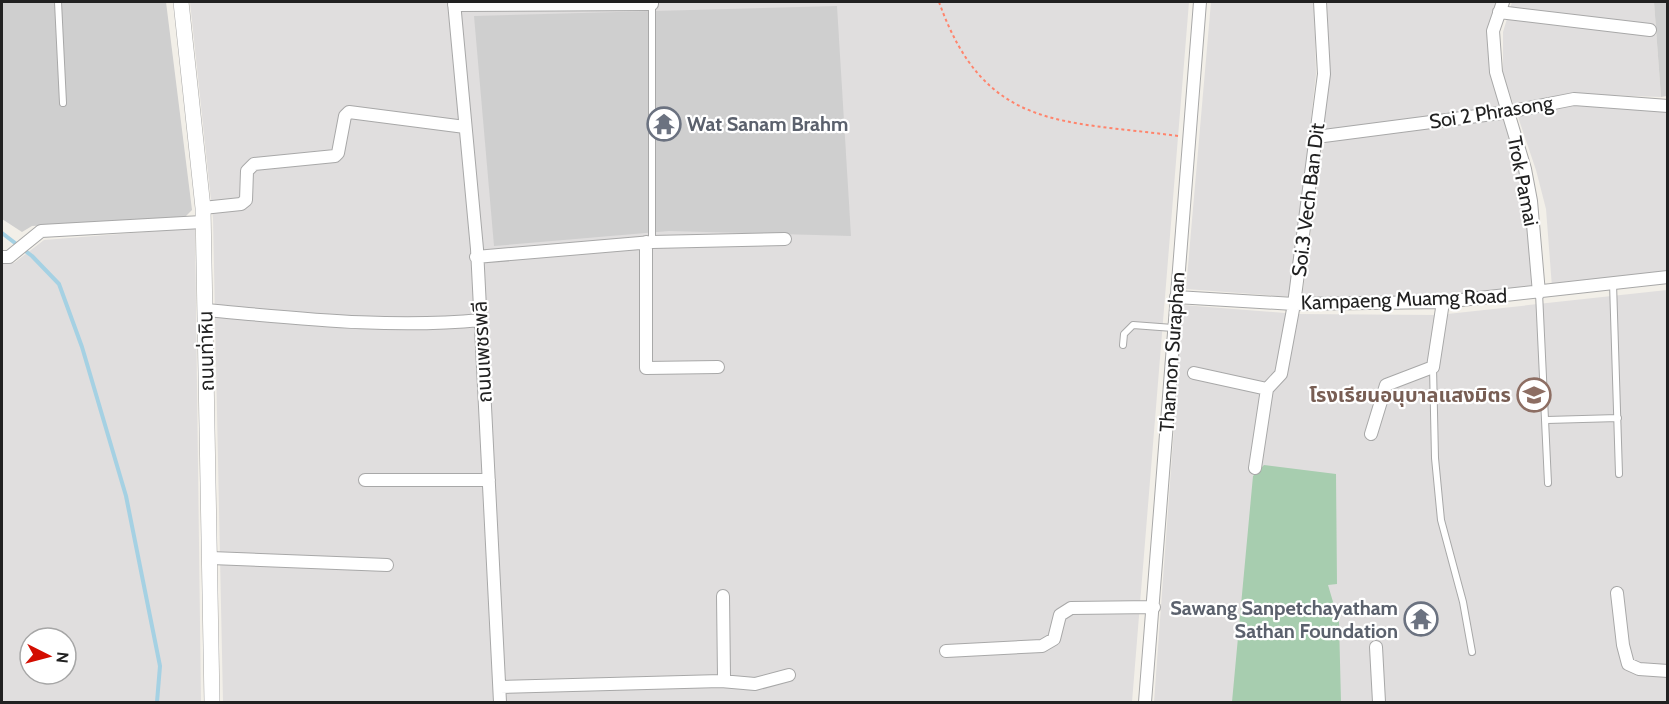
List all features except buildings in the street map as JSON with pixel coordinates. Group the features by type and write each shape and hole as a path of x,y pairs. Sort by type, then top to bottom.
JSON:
{"street":[{"name":"ถนนท่าหิน","path":"181,2 203,215 212,702"},
{"name":"Thannon Suraphan","path":"1145,702 1200,2"},
{"name":"Soi.3 Vech Ban Dit","path":"1268,388 1281,374 1294,304 1324,74 1320,2"},
{"path":"454,3 652,3"},
{"name":"ถนนเพชรพลี","path":"454,3 481,320 500,702"},
{"path":"1501,7 1650,30"},
{"name":"Trok Pamai","path":"1501,7 1493,32 1496,72 1525,169 1531,201 1539,293"},
{"name":"Soi 2 Phrasong","path":"1316,137 1508,112 1574,99 1668,106"},
{"path":"5,257 41,231 203,215 241,204 246,200 247,171 254,164 335,156 338,153 345,116 349,112 465,127"},
{"path":"476,257 649,242 785,239"},
{"path":"649,242 646,368 718,366"},
{"name":"Kampaeng Muamg Road","path":"1176,297 1294,304 1443,302 1668,277"},
{"path":"1371,434 1386,385 1433,367 1443,302"},
{"path":"206,310 383,323 481,320"},
{"path":"1194,373 1268,388 1255,468"},
{"path":"365,480 489,480"},
{"path":"211,558 387,565"},
{"path":"1617,593 1623,645 1628,664 1639,669 1668,671"},
{"path":"721,681 724,677 723,596"},
{"path":"946,651 1042,646 1054,639 1060,615 1071,608 1154,607"},
{"path":"1376,647 1379,702"},
{"path":"500,687 721,681 755,684 789,675"}],"lane":[{"path":"58,2 63,103"},
{"path":"649,242 652,3"},
{"path":"1613,283 1619,474"},
{"path":"1539,293 1547,420 1548,483"},
{"path":"1123,345 1124,334 1133,325 1173,328"},
{"path":"1433,367 1435,458 1441,520 1463,602 1473,652"},
{"path":"1547,420 1617,418"}],"path":[{"path":"939,2 952,33 969,61 993,90 1016,106 1043,117 1189,137"}],"shaded area":[{"path":"2,2 166,2 192,210 184,218 32,226 22,232 2,219"},
{"path":"190,2 1189,2 1132,702 223,702 213,219"},
{"path":"1211,2 1314,2 1316,74 1291,297 1186,289"},
{"path":"1327,2 1500,2 1493,73 1501,110 1323,130 1329,74"},
{"path":"1512,2 1654,2 1661,97 1573,94 1514,106 1503,74 1503,32"},
{"path":"1654,2 1667,2 1667,96 1661,97"},
{"name":"Wat Sanam Brahm","path":"837,6 851,236 669,231 494,246 474,16"},
{"path":"1575,104 1667,111 1667,272 1552,287 1546,209 1518,117"},
{"path":"1503,118 1520,169 1527,202 1535,286 1434,297 1302,298 1323,140"},
{"path":"195,228 201,702 2,702 2,262 14,263 44,240"},
{"path":"1667,290 1667,702 1154,702 1183,305 1297,314 1438,315"}],"green space":[{"path":"1264,465 1336,474 1337,584 1328,585 1339,622 1341,702 1232,702 1253,476"}],"waterway":[{"path":"2,233 32,256 59,284 82,347 126,496 160,666 157,702"}],"place":[{"name":"Wat Sanam Brahm","path":"664,124"},
{"name":"โรงเรียนอนุบาลแสงมิตร","path":"1534,395"},
{"name":"Sawang Sanpetchayatham Sathan Foundation","path":"1421,619"}]}
